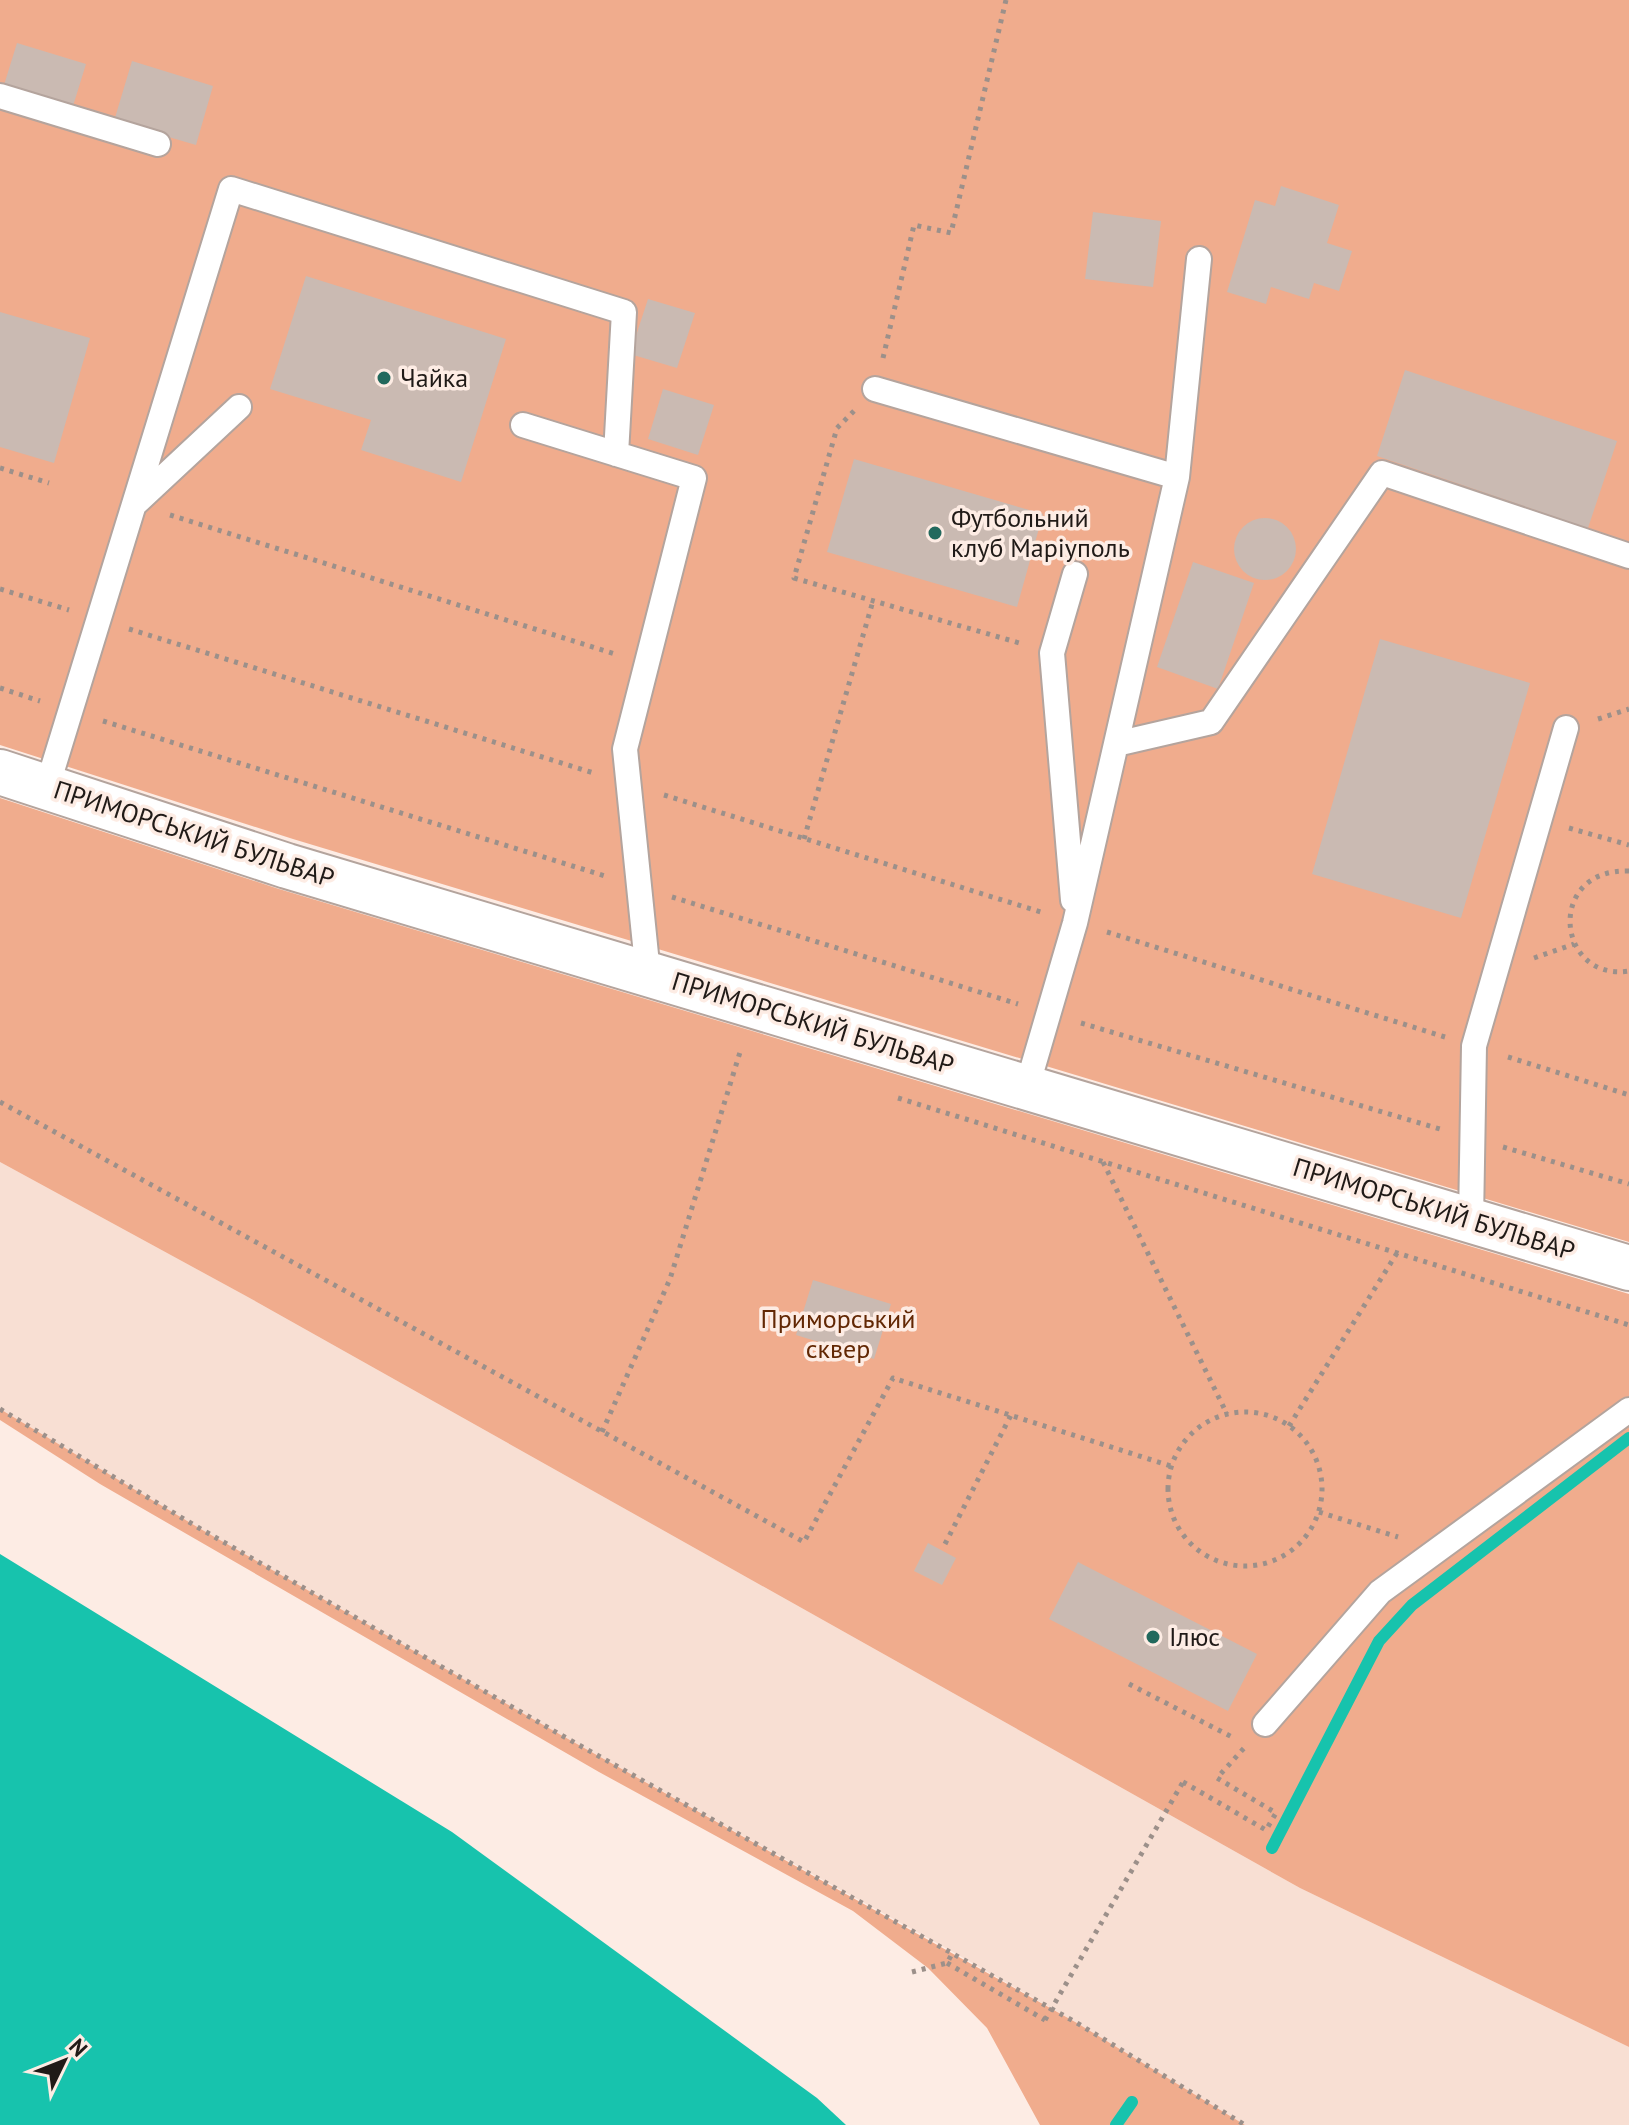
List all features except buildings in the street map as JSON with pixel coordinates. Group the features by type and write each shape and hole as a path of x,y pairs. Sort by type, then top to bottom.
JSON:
{"street":[{"name":"ПРИМОРСЬКИЙ БУЛЬВАР","path":"0,772 287,866 1629,1268"}],"lane":[{"path":"0,96 158,144"},
{"path":"47,787 231,189 624,312 616,454"},
{"path":"1027,1087 1075,923 1177,477 1199,259"},
{"path":"875,389 1177,477"},
{"path":"134,505 239,407"},
{"path":"523,425 694,478 625,749 648,974"},
{"path":"1116,744 1211,722 1382,473 1629,556"},
{"path":"1075,574 1052,653 1075,923"},
{"path":"1471,1220 1474,1046 1566,728"},
{"path":"1265,1724 1380,1592 1629,1410"}],"path":[{"path":"875,389 914,225 951,233 1006,0"},
{"path":"837,428 794,578 1052,653"},
{"path":"0,468 49,483"},
{"path":"134,505 647,664"},
{"path":"0,589 1629,1095"},
{"path":"804,839 873,601"},
{"path":"0,688 1048,1014 1629,1184"},
{"path":"1540,819 1629,845"},
{"path":"1629,871 1612,871 1594,877 1579,890 1571,906 1569,925 1574,944 1586,959 1601,968 1629,971"},
{"path":"602,1432 670,1279 741,1049"},
{"path":"0,1102 804,1542 893,1378 1171,1466"},
{"path":"1103,1162 1227,1414"},
{"path":"1289,1426 1397,1253"},
{"path":"0,1409 199,1528 521,1712 1077,2023 1245,2125"},
{"path":"1248,1412 1270,1416 1289,1426 1307,1443 1318,1464 1322,1488 1319,1512 1309,1532 1295,1548 1276,1560 1255,1566 1233,1565 1212,1558 1193,1546 1179,1529 1171,1509 1168,1488 1171,1466 1192,1433 1208,1421 1227,1414 1248,1412"},
{"path":"945,1544 1011,1415"},
{"path":"1319,1512 1438,1550"},
{"path":"1129,1684 1247,1744"},
{"path":"912,1972 947,1963 1045,2020 1183,1782 1266,1830 1276,1813 1217,1778"},
{"path":"947,1963 953,1952"}],"shaded area":[{"path":"0,1162 246,1296 1300,1888 1629,2047 1629,2125 1245,2125 953,1952 561,1735 199,1528 0,1409"}],"green space":[{"path":"0,0 1629,0 1629,1242 293,839 0,745"},
{"name":"Приморський сквер","path":"0,798 279,889 1629,1294 1629,2047 1300,1888 246,1296 0,1162"},
{"path":"0,1409 199,1528 561,1735 1077,2023 1245,2125 1040,2125 987,2028 928,1968 853,1911 599,1772 100,1484 0,1420"}],"water":[{"path":"0,1554 452,1832 817,2098 846,2125 0,2125"}],"waterway":[{"path":"1272,1848 1379,1641 1412,1605 1629,1438"},
{"path":"1116,2125 1132,2102"}],"place":[{"name":"Чайка","path":"384,378"},
{"name":"Футбольний клуб Маріуполь","path":"935,533"},
{"name":"Ілюс","path":"1153,1637"}]}
